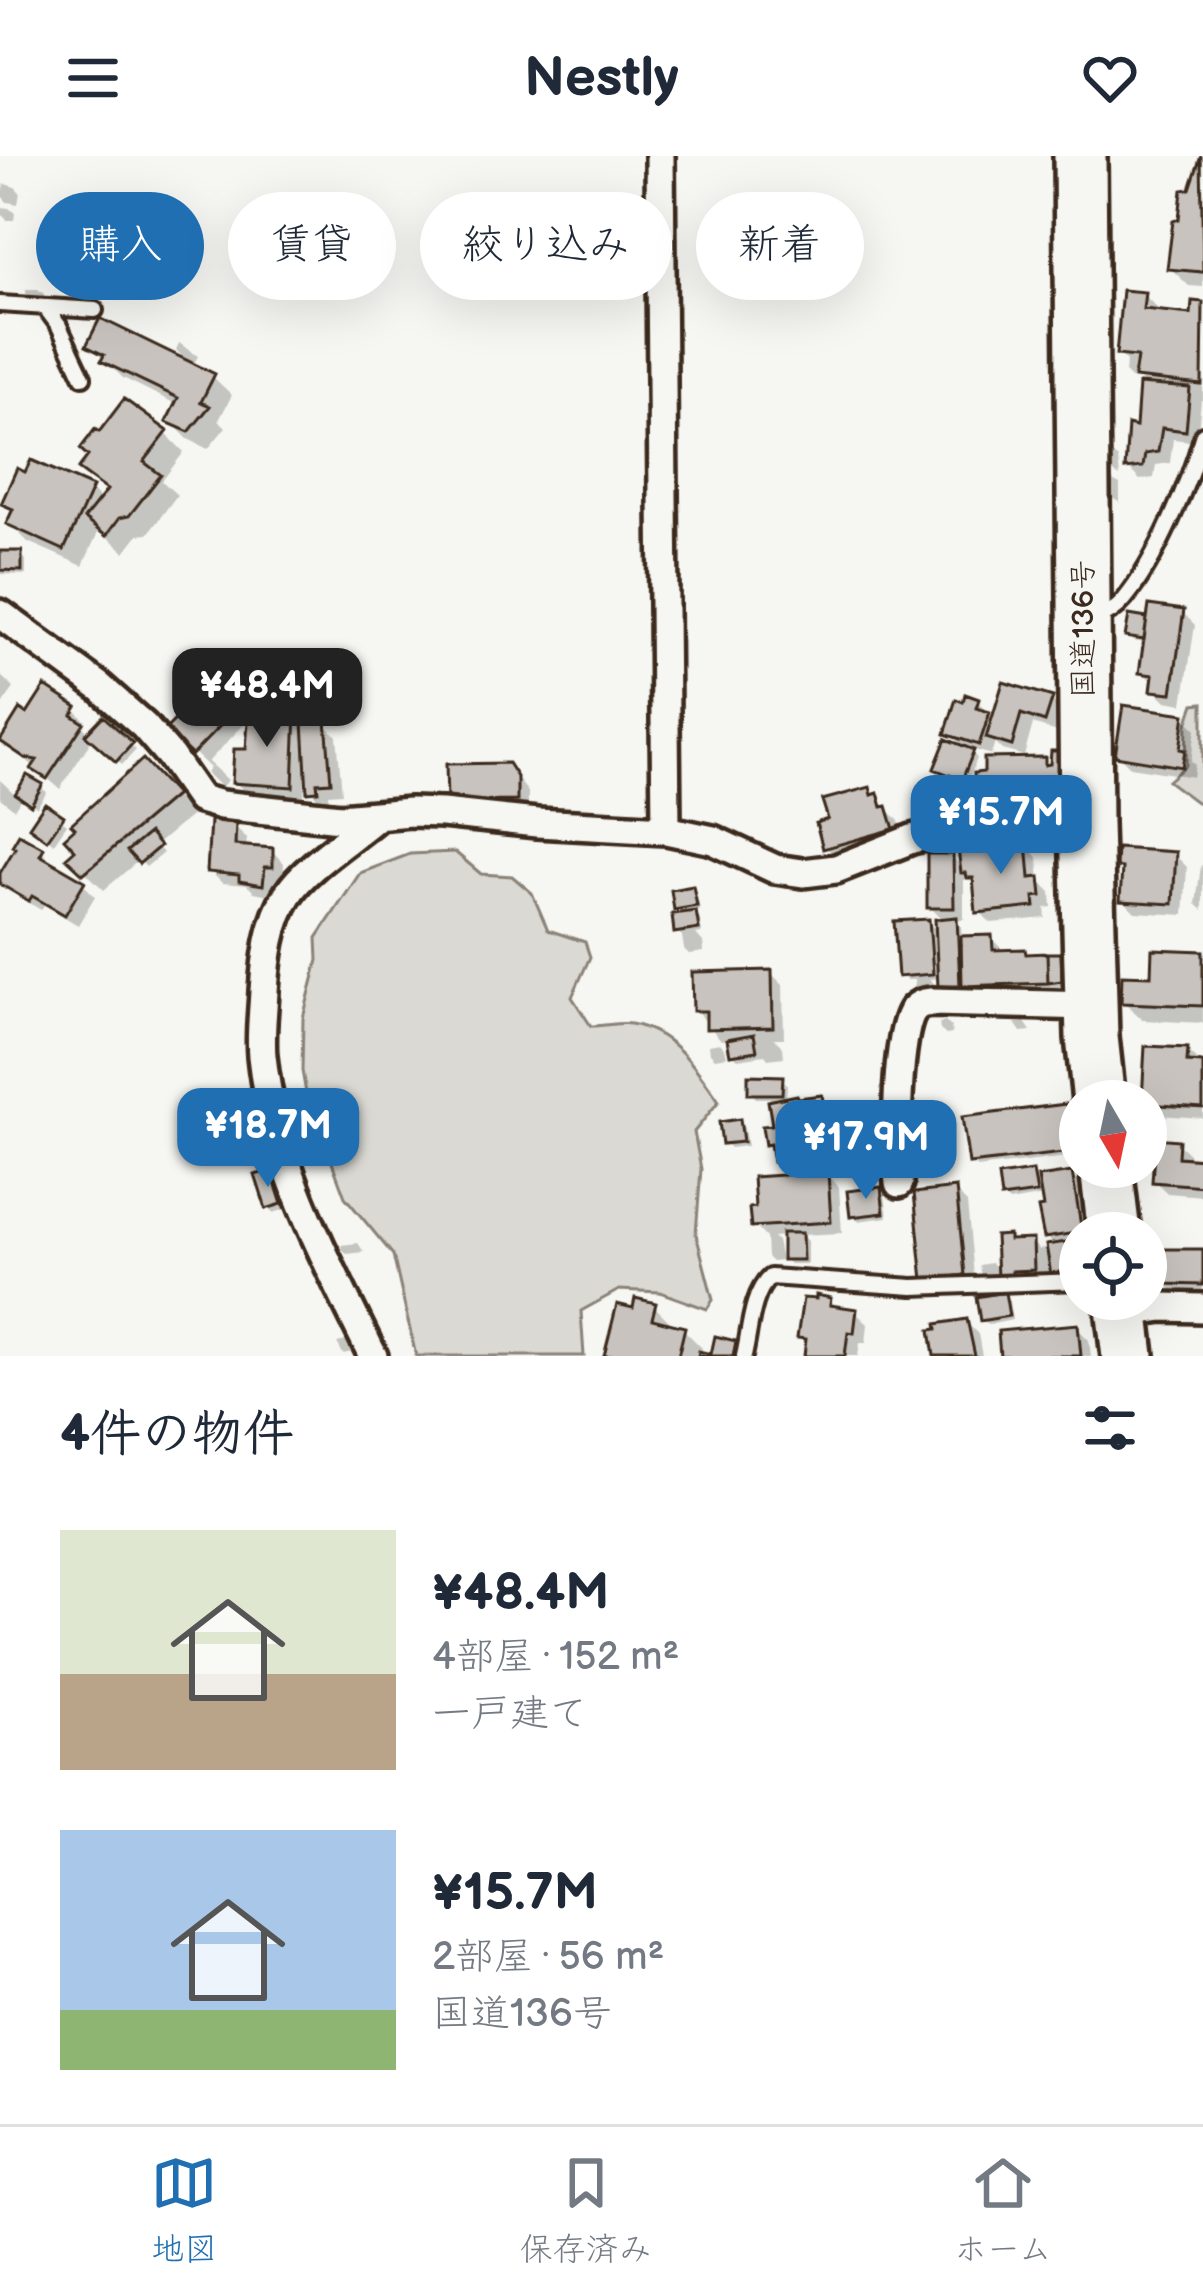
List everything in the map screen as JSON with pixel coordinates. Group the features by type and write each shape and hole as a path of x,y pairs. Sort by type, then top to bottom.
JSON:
{"highway":[{"name":"国道136号","path":"1081,156 1086,823 1091,1037 1096,1080"}],"street":[{"path":"660,156 666,830"},
{"path":"0,614 100,687 144,726 200,799 221,805 340,818 442,813 537,824 666,830 712,840 775,869 803,873 836,869 912,838 948,831 1086,823"},
{"path":"374,1356 329,1268 285,1161 261,1043 266,961 281,906 302,877 377,816"},
{"path":"899,1184 896,1123 905,1035 913,1010 932,1002 1091,1006"},
{"path":"1124,1323 1163,1307 1203,1308"}],"lane":[{"path":"0,304 95,310"},
{"path":"45,307 83,377"},
{"path":"1084,625 1110,613 1137,581 1169,523 1203,434"},
{"path":"744,1356 758,1295 770,1277 913,1287 1059,1282"}],"shaded area":[{"path":"1203,703 1203,804 1168,781 1186,765 1187,724 1194,704"},
{"path":"455,852 481,874 512,876 532,893 548,930 585,942 590,957 572,997 591,1026 631,1024 660,1035 683,1053 719,1101 694,1132 701,1169 696,1234 713,1300 707,1309 660,1292 619,1290 581,1311 584,1356 416,1356 393,1255 345,1197 330,1157 311,1138 302,1071 303,1018 318,960 317,938 360,873 410,854"}],"building":[{"path":"1201,156 1203,272 1167,269 1182,190 1190,189"},
{"path":"1122,290 1145,292 1143,309 1191,314 1192,301 1203,302 1202,385 1134,378 1137,357 1116,355"},
{"path":"100,318 215,374 201,402 210,406 189,432 166,422 178,398 101,361 104,355 86,346"},
{"path":"1139,384 1190,388 1186,431 1162,428 1158,452 1145,454 1143,467 1125,469 1128,425 1136,427"},
{"path":"124,399 168,431 144,462 161,475 129,516 119,518 106,536 84,519 107,490 78,469 88,456 80,449"},
{"path":"31,460 93,487 64,550 6,524 13,509 1,504 17,468 25,472"},
{"path":"0,551 22,551 22,571 0,570"},
{"path":"1149,605 1184,610 1172,693 1151,691 1153,675 1139,673"},
{"path":"1129,615 1147,618 1144,640 1125,637"},
{"path":"1003,682 1053,697 1045,722 1021,714 1012,746 986,738"},
{"path":"45,686 77,707 72,715 84,723 47,779 31,769 37,760 25,758 0,741 20,709 27,714"},
{"path":"208,686 219,696 226,688 242,703 192,755 165,730"},
{"path":"965,694 979,699 976,708 990,712 979,745 945,734 956,699 963,702"},
{"path":"1123,705 1185,714 1182,767 1115,756"},
{"path":"249,709 296,711 293,787 232,783 234,749 246,749"},
{"path":"103,716 133,743 116,762 85,735"},
{"path":"326,720 331,782 317,783 318,791 307,792 303,722"},
{"path":"946,739 974,750 962,780 934,769"},
{"path":"1051,751 1060,751 1061,809 1030,810 1030,803 975,804 974,773 984,772 984,758 1045,757 1045,765 1050,764"},
{"path":"143,759 176,795 83,874 66,858 75,850 64,838 75,828 71,824"},
{"path":"508,763 517,777 517,801 447,802 446,764"},
{"path":"27,775 43,784 31,805 15,794"},
{"path":"870,787 872,795 878,793 882,807 887,806 894,829 823,849 816,823 828,819 822,800"},
{"path":"45,803 64,816 47,840 29,827"},
{"path":"210,820 236,823 235,845 273,848 273,867 265,867 263,885 239,881 239,875 207,872"},
{"path":"149,833 160,846 139,864 127,851"},
{"path":"19,834 44,848 40,855 85,881 65,915 0,884 0,873"},
{"path":"1027,842 1030,878 1040,877 1042,896 1034,897 1035,907 976,913 973,878 961,873 958,849"},
{"path":"1117,848 1176,852 1173,904 1120,901 1122,868 1116,867"},
{"path":"927,854 953,854 954,908 927,908"},
{"path":"693,886 697,906 674,910 671,890"},
{"path":"696,911 699,929 674,933 672,914"},
{"path":"957,917 960,986 938,988 935,919"},
{"path":"929,919 933,974 898,977 894,921"},
{"path":"992,935 993,950 1047,953 1048,983 962,986 961,936"},
{"path":"1152,949 1203,951 1203,1006 1121,1003 1122,975 1151,976"},
{"path":"1047,953 1061,953 1062,981 1048,983"},
{"path":"772,970 773,1027 706,1029 706,1011 693,1011 692,972"},
{"path":"754,1034 757,1051 730,1055 727,1039"},
{"path":"1145,1046 1188,1048 1187,1062 1203,1063 1203,1108 1167,1105 1167,1080 1143,1080"},
{"path":"748,1075 783,1076 782,1094 748,1094"},
{"path":"822,1095 829,1135 815,1138 818,1155 773,1162 762,1126 772,1125 768,1101"},
{"path":"1059,1105 1059,1154 969,1164 962,1117"},
{"path":"740,1119 743,1142 722,1144 719,1122"},
{"path":"1167,1139 1179,1140 1178,1157 1203,1159 1203,1186 1167,1183"},
{"path":"271,1170 282,1204 266,1209 255,1175"},
{"path":"1033,1171 1037,1193 1001,1198 998,1176"},
{"path":"828,1172 831,1222 751,1227 753,1177"},
{"path":"1059,1174 1059,1188 1075,1188 1079,1212 1059,1212 1059,1236 1044,1238 1038,1177"},
{"path":"881,1187 884,1213 850,1217 847,1191"},
{"path":"956,1188 965,1275 923,1280 914,1193"},
{"path":"782,1233 802,1233 803,1260 782,1260"},
{"path":"1009,1235 1009,1240 1033,1239 1034,1270 997,1277 995,1236"},
{"path":"1059,1243 1059,1274 1051,1275 1046,1245"},
{"path":"1167,1249 1203,1249 1203,1285 1167,1284"},
{"path":"1005,1292 1009,1316 980,1321 976,1297"},
{"path":"816,1295 831,1298 830,1305 857,1309 845,1356 804,1356 806,1339 797,1338 803,1298 816,1299"},
{"path":"635,1298 656,1303 652,1319 685,1327 678,1356 604,1356 617,1304 633,1308"},
{"path":"967,1319 975,1356 934,1356 930,1330 937,1329 936,1324"},
{"path":"1078,1324 1081,1356 1000,1356 998,1331"},
{"path":"715,1336 736,1341 733,1356 698,1356 699,1351 711,1354"}]}
